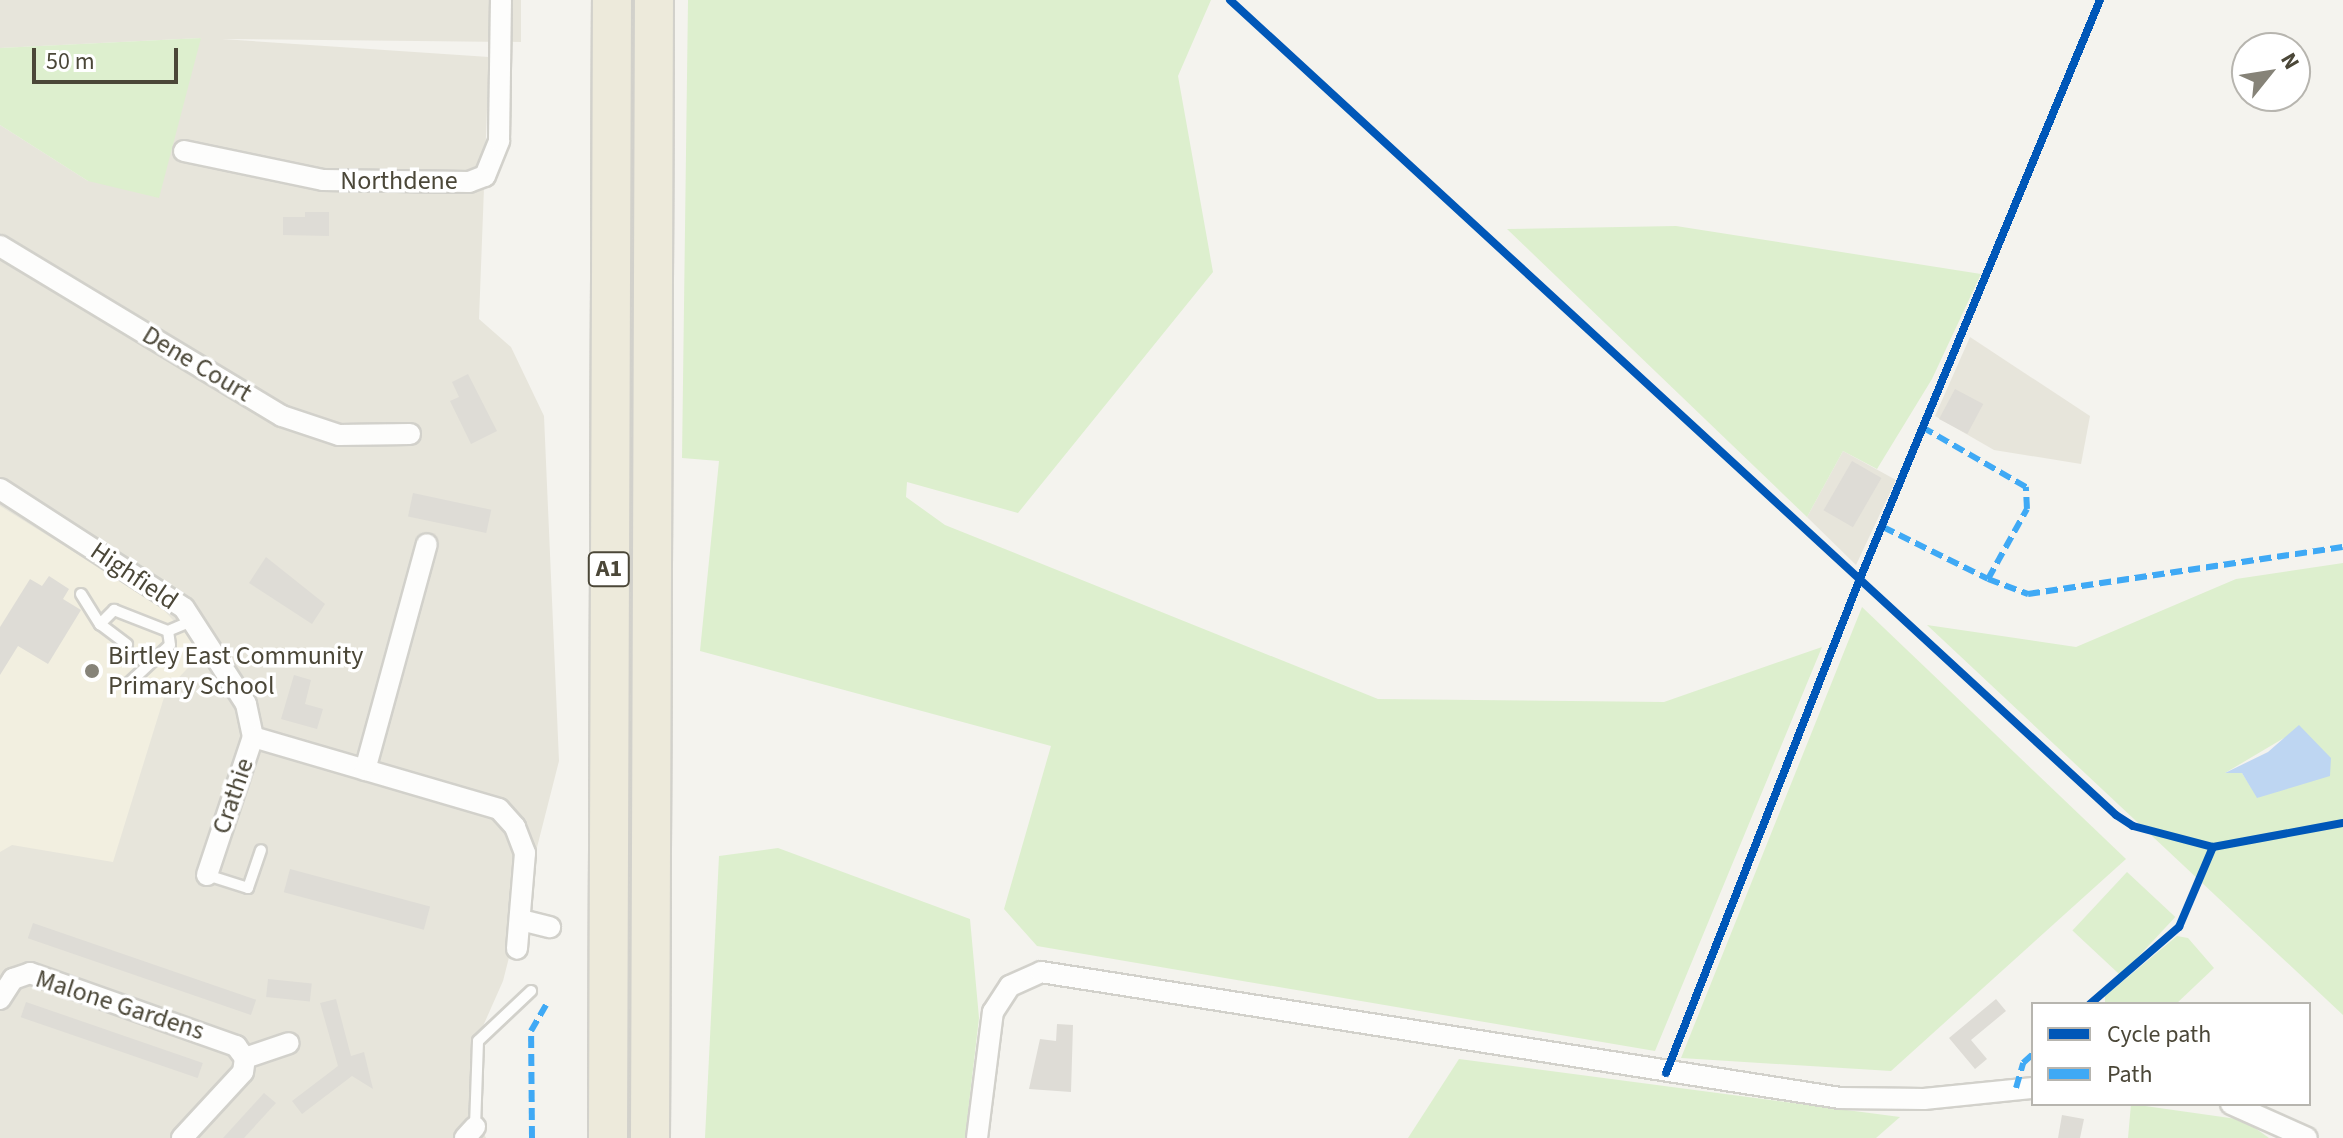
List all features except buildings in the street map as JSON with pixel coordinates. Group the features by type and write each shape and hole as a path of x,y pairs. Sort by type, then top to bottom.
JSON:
{"highway":[{"name":"A1","path":"608,1138 612,0"},
{"name":"A1","path":"650,1138 654,0"}],"street":[{"name":"Northdene","path":"184,151 323,180 469,182 485,176 499,141 501,0"},
{"name":"Dene Court","path":"0,246 282,416 339,435 410,434"},
{"name":"Highfield","path":"0,489 184,608 246,704 253,737"},
{"path":"365,770 427,544"},
{"name":"Crathie","path":"207,875 253,737 499,809 515,827 525,853 517,949"},
{"path":"521,920 550,927"},
{"path":"977,1138 993,1012 1010,986 1041,972 1840,1098 1924,1099 2031,1088"},
{"name":"Malone Gardens","path":"0,999 13,979 30,973 221,1038 245,1058"},
{"path":"182,1138 243,1072 245,1058 289,1043"},
{"path":"2235,1106 2307,1138"}],"lane":[{"path":"81,594 100,624 127,644"},
{"path":"100,624 114,610 168,631 192,621"},
{"path":"128,684 170,645 168,631"},
{"path":"207,875 248,888 261,850"},
{"path":"470,1132 478,1041 531,991"}],"shaded area":[{"path":"0,0 521,0 521,42 222,39 489,57 479,319 511,347 544,416 559,761 503,981 472,1051 472,1110 486,1138 0,1138 0,125 88,181 201,38 0,48"},
{"path":"1970,337 2090,416 2081,464 1994,450 1935,416"},
{"path":"1843,451 1896,480 1856,565 1807,517"},
{"name":"Birtley East Community Primary School","path":"0,506 158,604 203,652 166,691 113,862 12,845 0,852"}],"green space":[{"path":"688,0 1211,0 1178,76 1213,272 1018,513 907,482 906,497 945,525 1378,699 1664,702 1822,647 1655,1051 1037,946 1004,909 1051,746 700,651 719,461 682,458"},
{"path":"201,38 159,198 88,181 0,125 0,48"},
{"path":"1676,226 1981,274 1932,379 1877,469 1843,451 1807,517 1507,229"},
{"path":"2343,563 2343,1015 1927,625 2076,647 2236,579","holes":["2284,738 2258,798 2242,773 2225,773"]},
{"path":"1862,607 2126,859 1891,1071 1681,1058"},
{"path":"778,848 970,919 979,1018 965,1138 705,1138 719,856"},
{"path":"2127,872 2175,917 2121,976 2072,931"},
{"path":"2177,936 2188,938 2214,968 2178,1002 2105,1002 2105,996"},
{"path":"1459,1059 1900,1117 1876,1138 1408,1138"},
{"path":"2131,1106 2145,1106 2244,1120 2269,1138 2128,1138"}],"water":[{"path":"2299,725 2331,758 2330,776 2257,798 2242,773 2225,773 2268,752"}],"marked path":[{"path":"1883,527 1988,579 2027,509 2026,487 1924,428"},
{"path":"1988,579 2028,594 2343,547"},
{"path":"532,1138 531,1031 546,1005"},
{"path":"2016,1088 2023,1063 2031,1056"}],"cycle path":[{"path":"1230,0 2116,815 2133,826 2213,847 2343,823"},
{"path":"1666,1073 1859,581 2100,0"},
{"path":"2092,1002 2179,927 2213,847"}],"place":[{"name":"Birtley East Community Primary School","path":"92,671"}]}
